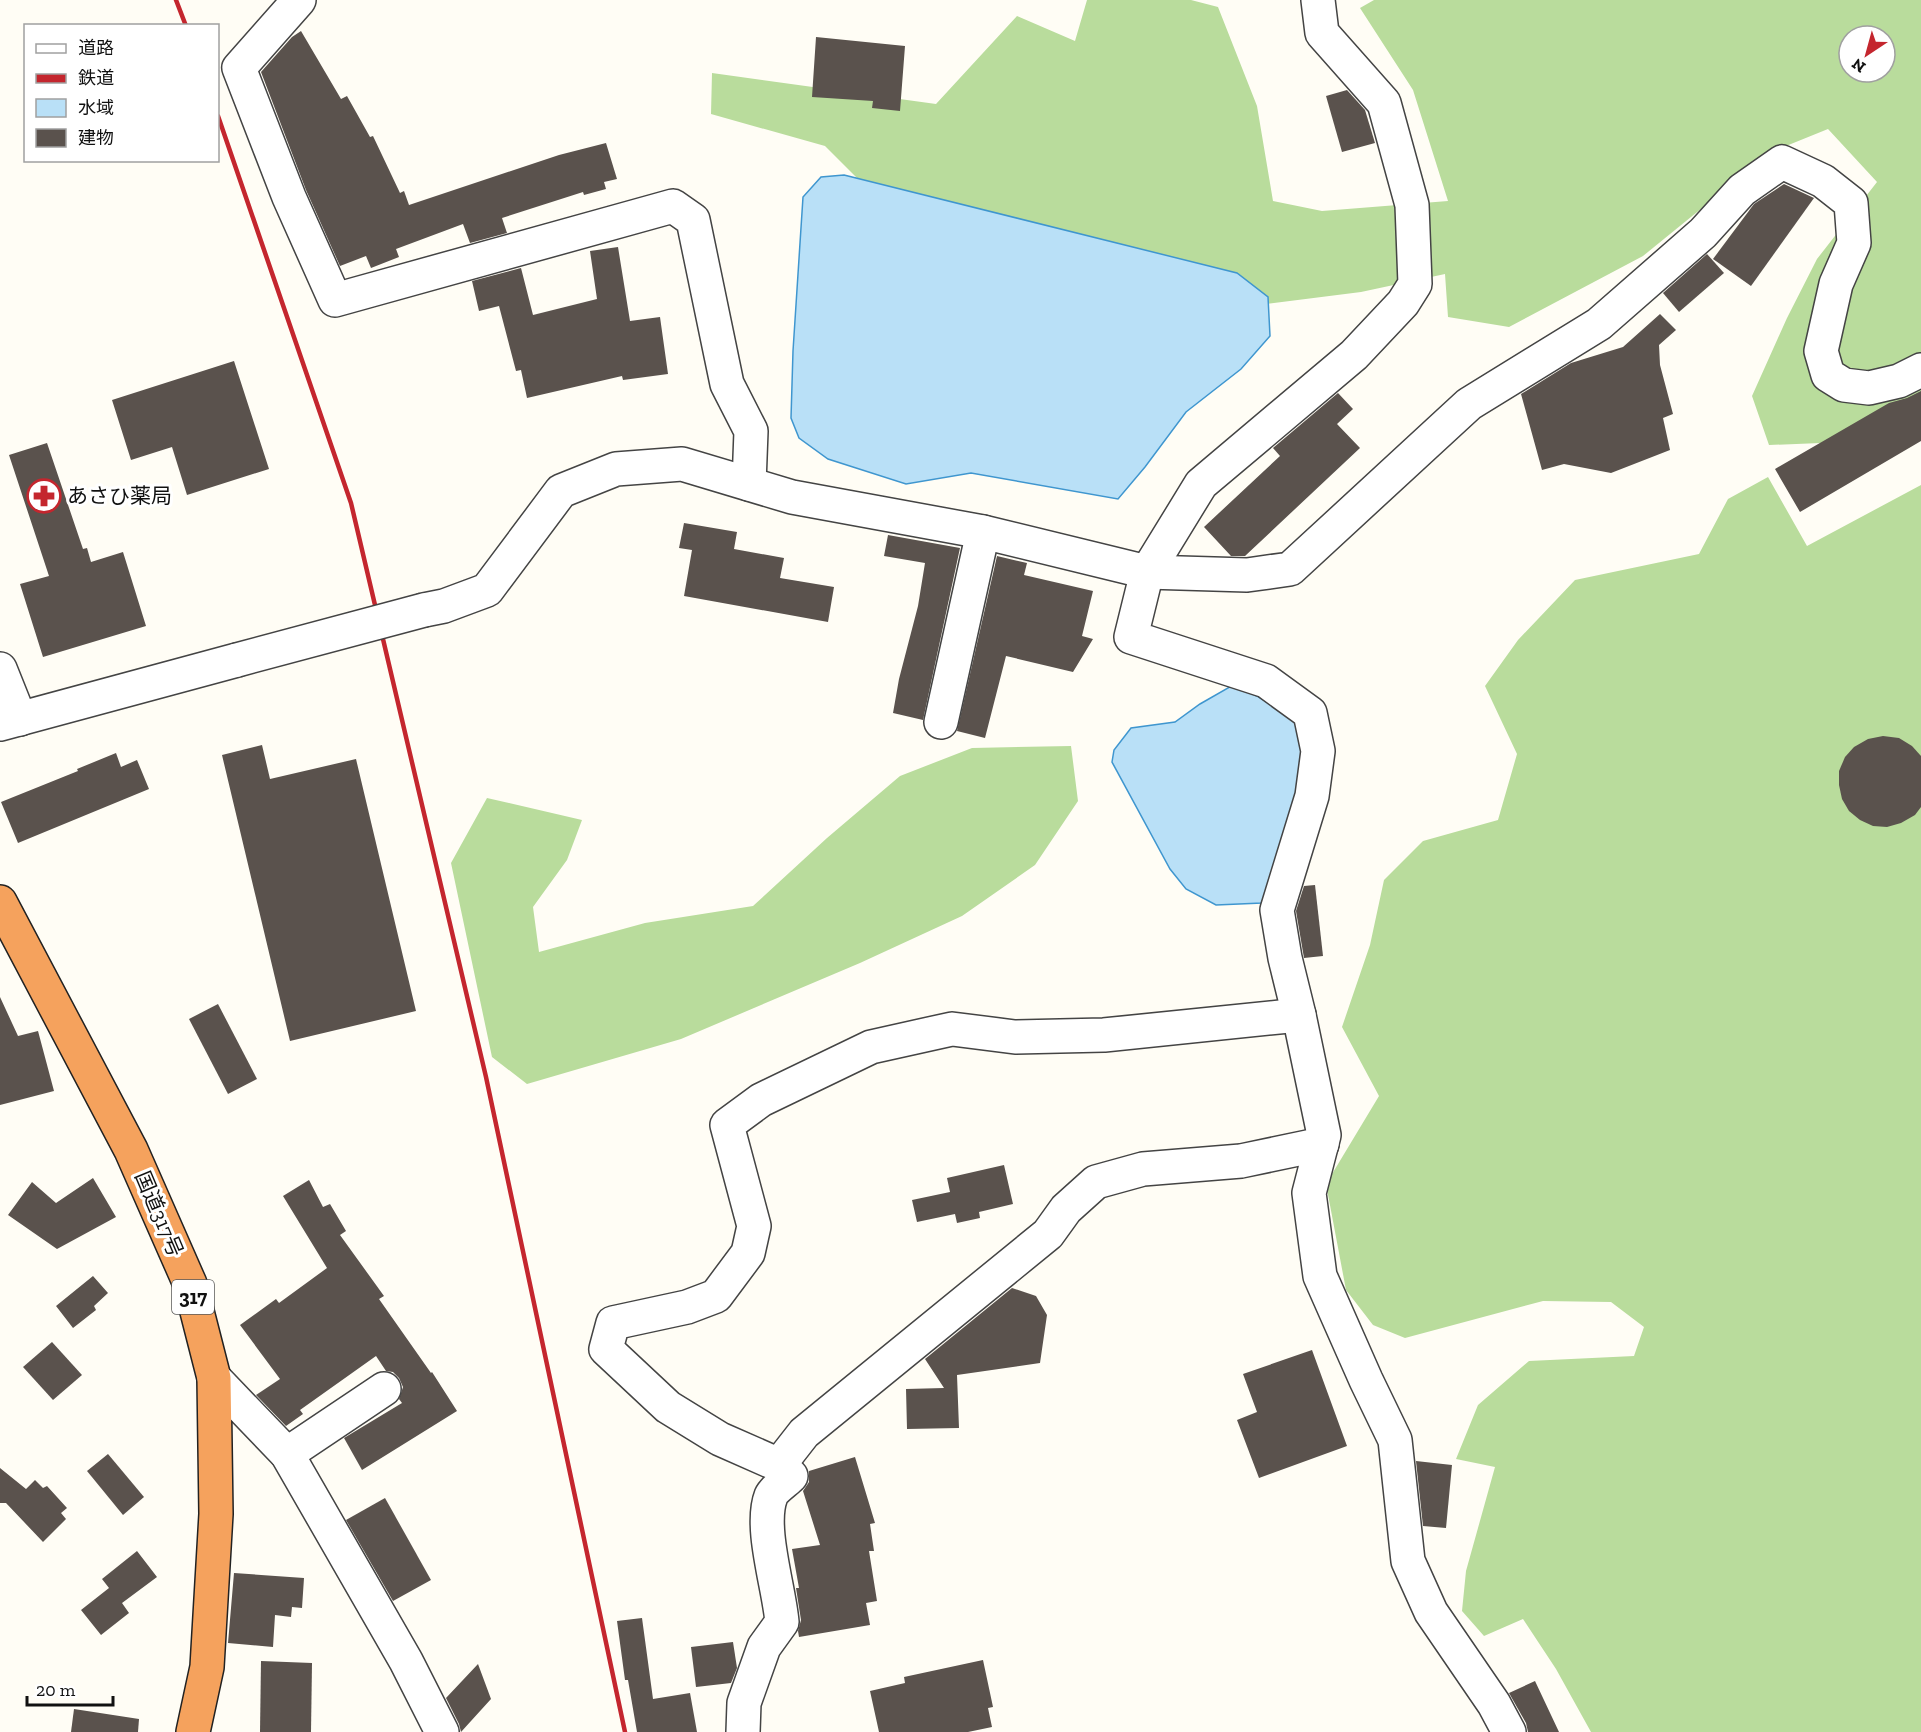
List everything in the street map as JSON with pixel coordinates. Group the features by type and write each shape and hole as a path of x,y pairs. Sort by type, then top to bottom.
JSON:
{"highway":[{"name":"国道317号","path":"0,902 131,1150 189,1284 214,1378 216,1514 207,1667 193,1732"}],"street":[{"path":"299,0 239,68 289,197 335,300 673,206 693,220 727,384 751,431 749,484"},
{"path":"1318,0 1322,33 1384,103 1412,205 1415,284 1403,303 1354,355 1201,484 1147,572 1131,637 1266,681 1310,713 1318,750 1312,796 1277,910 1285,958 1324,1135 1310,1193 1320,1276 1395,1440 1408,1561 1431,1612 1494,1704 1509,1732"},
{"path":"0,669 10,721 444,606 487,590 561,491 616,469 682,464 792,497 983,532 1147,572 1247,575 1290,569 1469,404 1599,324 1703,233 1742,190 1782,162 1823,181 1851,203 1854,243 1836,284 1821,351 1828,375 1844,385 1869,388 1899,381 1921,370"},
{"path":"941,722 983,532"},
{"path":"743,1732 744,1703 764,1647 782,1622 780,1600 766,1531 772,1495 791,1476 779,1466 720,1439 668,1407 606,1349 613,1323 687,1307 716,1296 748,1252 754,1226 727,1125 761,1100 871,1047 952,1029 1015,1037 1104,1035 1299,1015"},
{"path":"779,1466 804,1433 1048,1234 1066,1209 1096,1182 1143,1169 1241,1161 1322,1143"},
{"path":"214,1378 287,1454 406,1661 442,1732"},
{"path":"287,1454 384,1389"}],"green space":[{"path":"1087,0 1191,0 1218,7 1257,106 1273,201 1322,211 1448,201 1413,90 1360,8 1374,0 1921,0 1921,404 1845,442 1769,445 1752,396 1787,318 1817,259 1877,182 1828,129 1771,152 1643,256 1509,327 1448,317 1445,274 1361,292 1241,307 879,200 825,146 711,114 712,73 936,104 1017,16 1075,41"},
{"path":"1768,477 1807,546 1921,485 1921,1732 1591,1732 1556,1669 1523,1619 1484,1636 1462,1611 1466,1571 1495,1467 1456,1459 1478,1405 1529,1361 1634,1356 1644,1327 1611,1302 1543,1301 1405,1338 1373,1325 1346,1290 1326,1184 1379,1096 1342,1027 1370,945 1384,880 1423,841 1498,820 1517,754 1485,686 1518,640 1575,580 1699,554 1728,499"},
{"path":"1071,746 1078,801 1035,865 962,916 860,963 681,1039 527,1084 492,1057 451,863 487,798 582,820 567,860 533,907 539,952 645,923 753,906 827,838 900,776 972,748"}],"water":[{"path":"844,175 1237,273 1268,297 1270,336 1241,369 1186,412 1118,499 971,473 906,484 828,459 799,438 791,418 793,351 803,197 821,177"},
{"path":"1233,685 1259,697 1293,719 1306,741 1308,788 1262,903 1216,905 1186,889 1170,869 1112,762 1114,750 1131,728 1175,722"}],"building":[{"path":"301,31 341,99 347,96 370,137 373,136 400,193 404,191 409,205 559,155 606,143 617,179 604,182 606,189 584,195 583,192 502,218 507,233 470,243 463,224 396,249 399,257 371,268 366,256 340,266 306,190 261,72 292,37"},
{"path":"816,37 905,46 900,111 872,108 873,101 812,97"},
{"path":"1347,90 1365,110 1375,143 1342,152 1326,96"},
{"path":"1784,184 1814,198 1751,286 1713,259 1754,204"},
{"path":"618,247 630,321 660,317 668,374 623,380 622,376 527,398 521,370 516,371 499,306 479,311 472,281 521,268 533,315 597,299 590,251"},
{"path":"1707,254 1724,273 1679,312 1663,293"},
{"path":"1660,314 1676,330 1659,345 1660,365 1673,414 1663,418 1670,450 1611,473 1564,464 1542,470 1521,394 1571,363 1623,347"},
{"path":"234,361 269,469 187,495 172,447 131,460 112,400"},
{"path":"1921,391 1921,441 1800,512 1775,469 1889,403"},
{"path":"1338,393 1353,409 1337,424 1360,448 1245,556 1231,556 1204,527 1280,456 1273,448"},
{"path":"47,443 83,549 87,548 91,562 123,552 146,626 43,657 20,584 49,576 9,455"},
{"path":"684,523 737,532 734,549 784,558 780,578 834,587 828,622 684,596 692,550 679,548"},
{"path":"888,535 960,548 923,720 893,713 899,679 918,606 925,563 884,556"},
{"path":"997,556 1027,563 1024,575 1093,591 1082,636 1093,639 1073,672 1006,656 985,738 957,731"},
{"path":"1883,736 1899,738 1912,746 1921,756 1921,807 1915,815 1901,823 1887,827 1873,826 1860,820 1849,811 1842,799 1839,785 1839,771 1845,757 1854,747 1868,739"},
{"path":"262,745 270,779 356,759 416,1011 290,1041 222,755"},
{"path":"116,753 121,767 137,760 149,789 18,843 1,802"},
{"path":"1315,885 1323,956 1304,958 1296,911 1304,886"},
{"path":"0,997 18,1036 38,1031 54,1091 0,1105"},
{"path":"218,1004 257,1079 228,1094 189,1019"},
{"path":"1004,1165 1013,1204 979,1212 980,1218 957,1223 955,1214 917,1222 912,1200 950,1192 947,1178"},
{"path":"93,1178 116,1217 57,1249 8,1215 32,1182 56,1203"},
{"path":"309,1180 323,1207 330,1204 346,1231 340,1235 384,1296 379,1299 457,1411 362,1470 344,1438 402,1403 399,1399 403,1387 399,1378 393,1372 386,1371 376,1356 300,1410 303,1414 286,1426 256,1395 280,1379 240,1325 276,1299 279,1303 327,1268 283,1196"},
{"path":"93,1276 108,1293 94,1306 96,1310 73,1328 56,1306"},
{"path":"1012,1288 1036,1296 1047,1315 1040,1363 957,1375 959,1428 907,1429 906,1389 944,1388 925,1359"},
{"path":"52,1342 82,1375 53,1400 23,1367"},
{"path":"1312,1350 1347,1446 1259,1478 1237,1420 1257,1412 1243,1374"},
{"path":"108,1454 144,1497 123,1515 87,1471"},
{"path":"855,1457 875,1523 870,1524 874,1551 869,1551 877,1601 866,1603 870,1625 799,1637 801,1620 796,1588 799,1588 792,1549 820,1545 803,1491 809,1482 809,1471"},
{"path":"1416,1461 1452,1465 1446,1528 1423,1526"},
{"path":"0,1468 26,1489 35,1480 43,1488 47,1486 67,1508 61,1513 66,1519 43,1542 6,1503 0,1503"},
{"path":"385,1498 431,1580 393,1601 346,1520"},
{"path":"137,1551 157,1577 122,1603 129,1613 101,1635 81,1610 109,1588 102,1579"},
{"path":"234,1573 304,1578 302,1608 292,1607 291,1617 275,1615 273,1647 228,1643"},
{"path":"642,1618 653,1699 690,1693 697,1732 637,1732 628,1680 625,1680 617,1621"},
{"path":"733,1642 737,1668 731,1683 696,1687 691,1647"},
{"path":"983,1660 993,1707 988,1708 992,1727 968,1732 879,1732 870,1691 905,1683 904,1677"},
{"path":"261,1661 312,1663 311,1732 260,1732"},
{"path":"478,1664 491,1699 461,1732 446,1698"},
{"path":"1535,1681 1559,1732 1528,1732 1526,1723 1509,1693"},
{"path":"74,1709 139,1719 138,1732 71,1732"}],"railway":[{"path":"176,0 185,24"},
{"path":"219,119 351,503 486,1077 625,1732"}],"place":[{"name":"あさひ薬局","path":"44,496"}]}
